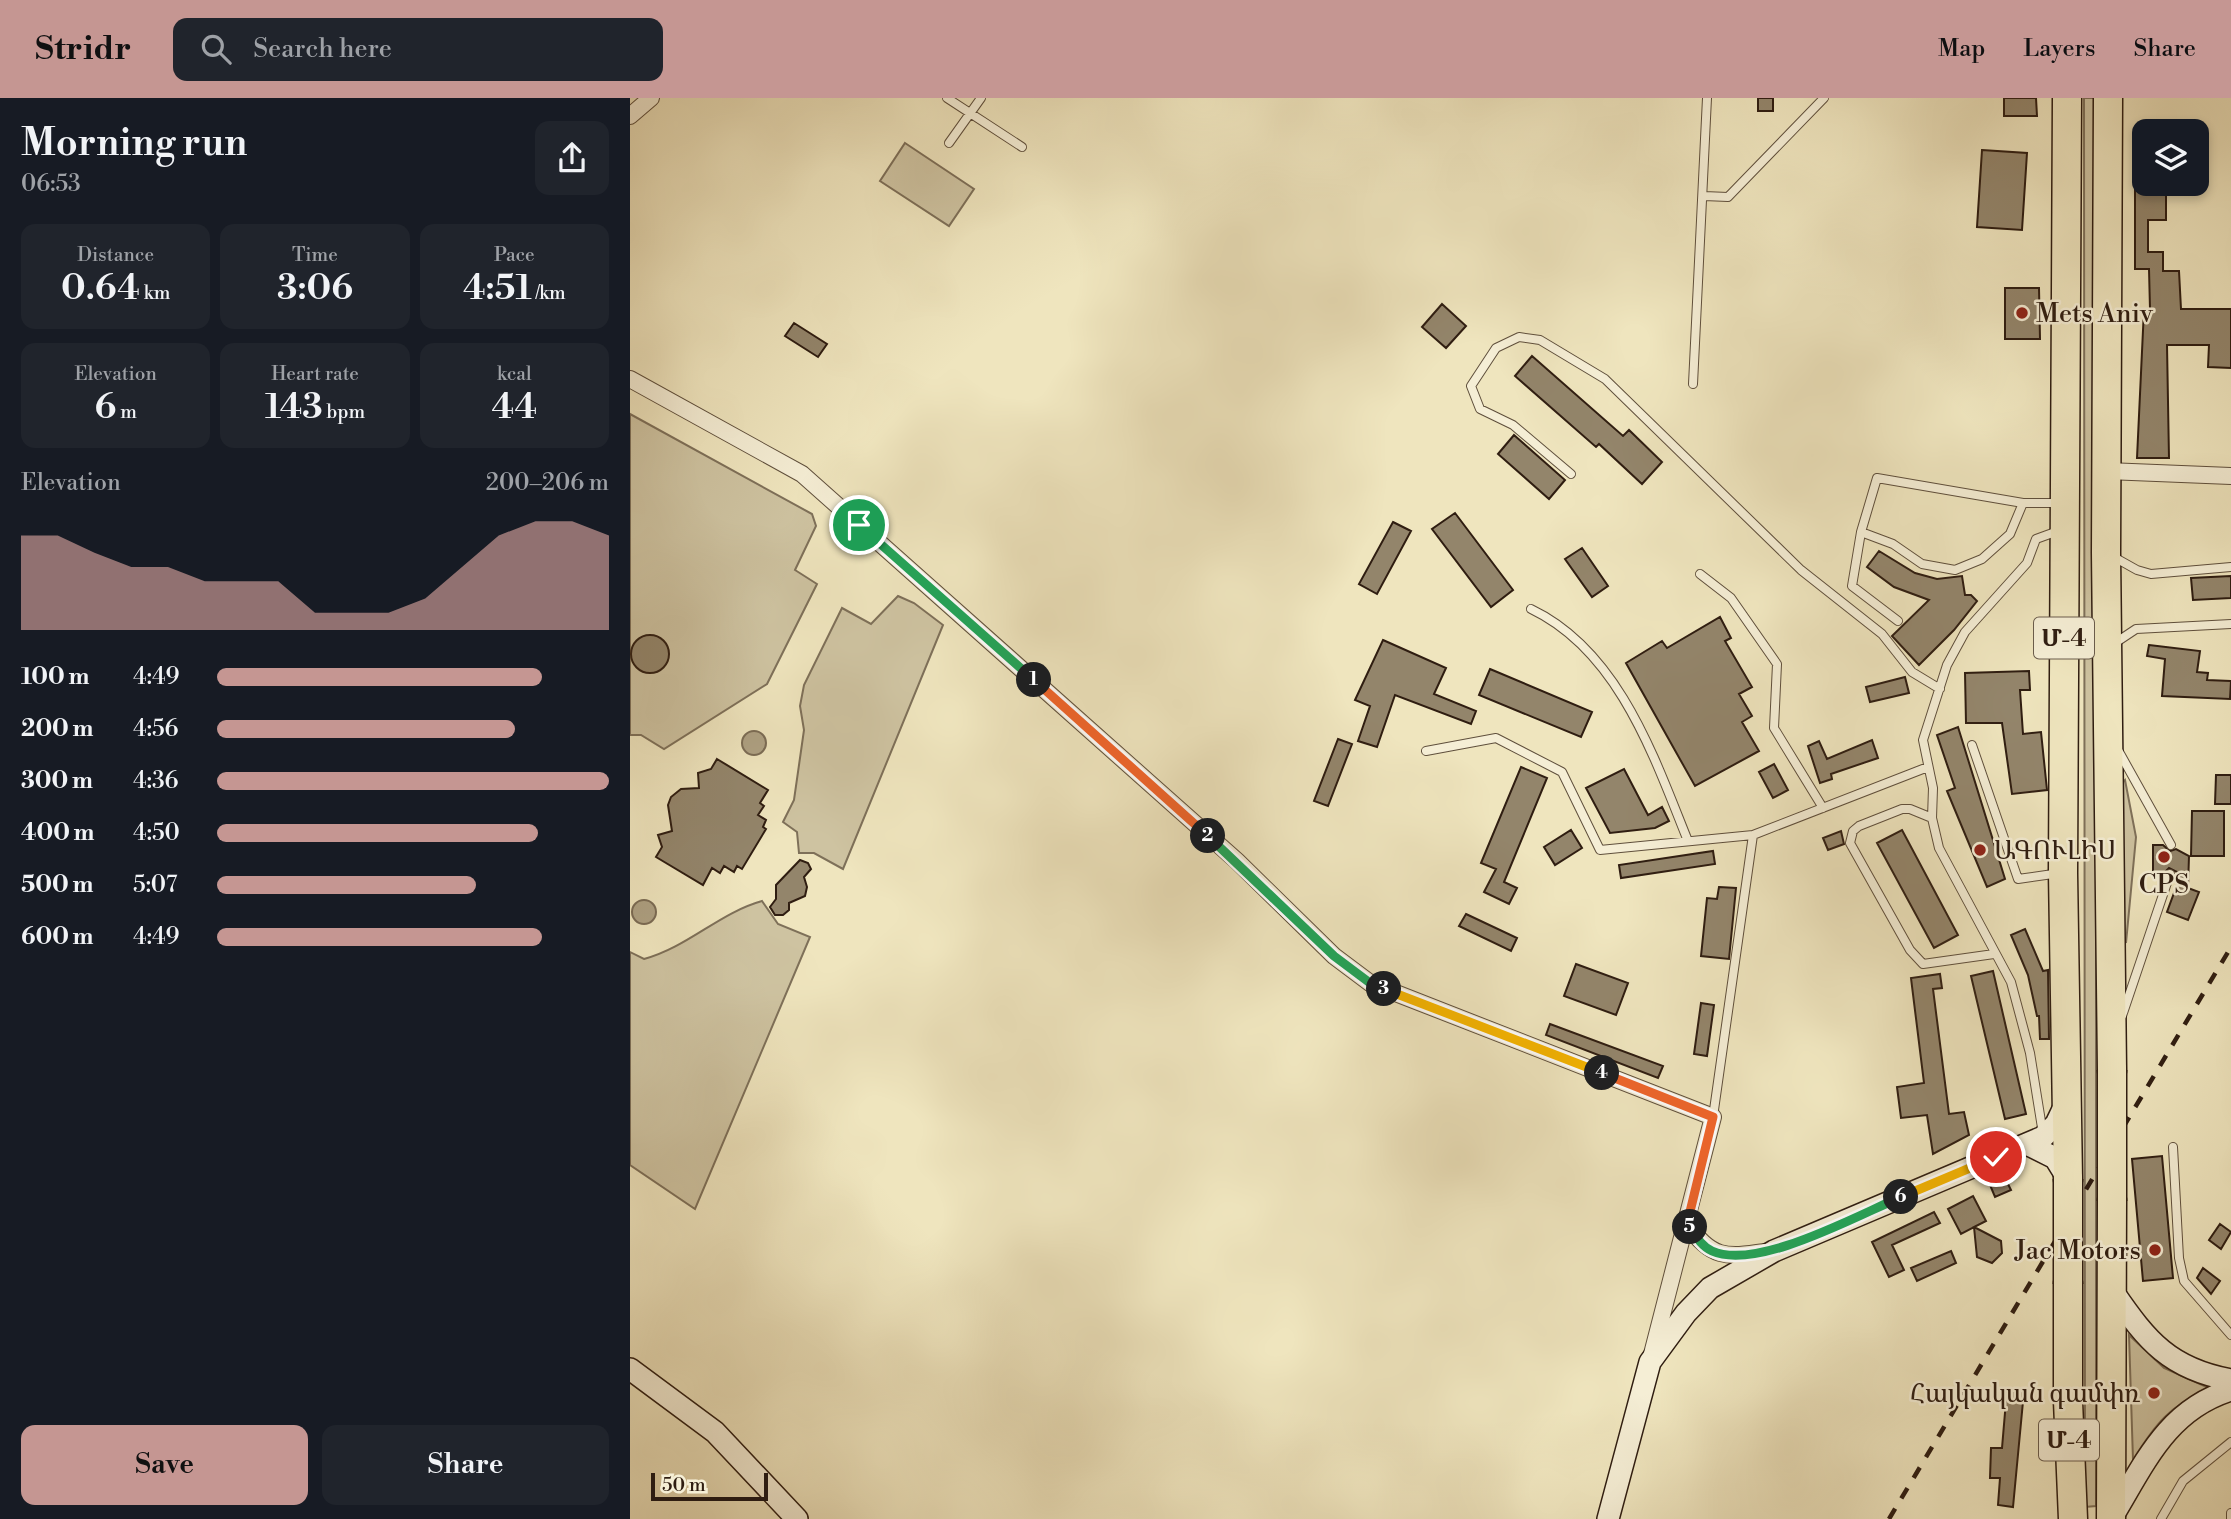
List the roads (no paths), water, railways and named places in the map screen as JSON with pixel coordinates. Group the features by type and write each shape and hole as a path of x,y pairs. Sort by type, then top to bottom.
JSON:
{"highway":[{"name":"Մ-4","path":"2067,98 2063,873 2073,1519"},
{"name":"Մ-4","path":"2108,98 2106,553 2114,1293 2111,1519"}],"street":[{"path":"630,116 651,98"},
{"path":"630,379 802,474 1237,861 1334,956 1370,983 1713,1117 1608,1519"},
{"path":"2107,471 2231,476"},
{"path":"1650,1362 1686,1313 1710,1288 1774,1251 2035,1140 2056,1124 2066,1103"},
{"path":"2035,1140 2055,1158 2068,1179"},
{"path":"1687,1224 1709,1250 1726,1255 1774,1251"},
{"path":"2114,1293 2140,1330 2162,1353 2195,1371 2231,1380"},
{"path":"630,1369 715,1432 796,1519"},
{"path":"2111,1519 2167,1430 2193,1406 2231,1391"}],"lane":[{"path":"947,98 1022,147"},
{"path":"949,143 981,98"},
{"path":"1693,384 1707,98"},
{"path":"1704,196 1728,197 1824,98"},
{"path":"1571,474 1513,425 1480,409 1471,386 1496,348 1519,337 1539,340 1605,379 1801,570 1882,634 1912,671 1940,689"},
{"path":"1898,621 1852,586 1861,532 1877,478 2023,503 2065,516"},
{"path":"1861,532 1893,544 1922,564 1955,570 1982,559 2010,534 2023,503"},
{"path":"2035,1140 2024,1029 2011,982 1948,867 1932,818 1933,788 1923,740 1947,665 1965,632 2027,563 2036,539 2065,516"},
{"path":"2106,553 2137,570 2151,574 2231,568"},
{"path":"1699,574 1731,598 1777,664 1774,728 1823,808"},
{"path":"1531,609 1551,619 1595,661 1640,724 1688,841"},
{"path":"2107,654 2118,639 2136,629 2231,624"},
{"path":"2109,733 2171,845"},
{"path":"1426,751 1496,738 1562,772 1600,850 1753,835 1928,767"},
{"path":"1972,745 2018,879 2063,873"},
{"path":"1932,818 1910,809 1902,809 1859,826 1853,831 1850,843 1910,950 1923,964 1994,954"},
{"path":"1713,1117 1753,835"},
{"path":"2112,1059 2170,874"},
{"path":"2173,1147 2179,1258 2184,1281 2231,1335"},
{"path":"2161,1519 2183,1481 2231,1442"},
{"path":"2231,1513 2231,1519"}],"railway":[{"path":"1889,1519 2231,947"}],"place":[{"name":"Mets Aniv","path":"2022,313"},
{"name":"ԱԳՈՒԼԻՍ","path":"1980,850"},
{"name":"CPS","path":"2164,857"},
{"name":"Jac Motors","path":"2155,1250"},
{"name":"Հայկական գամփռ","path":"2154,1393"}]}
